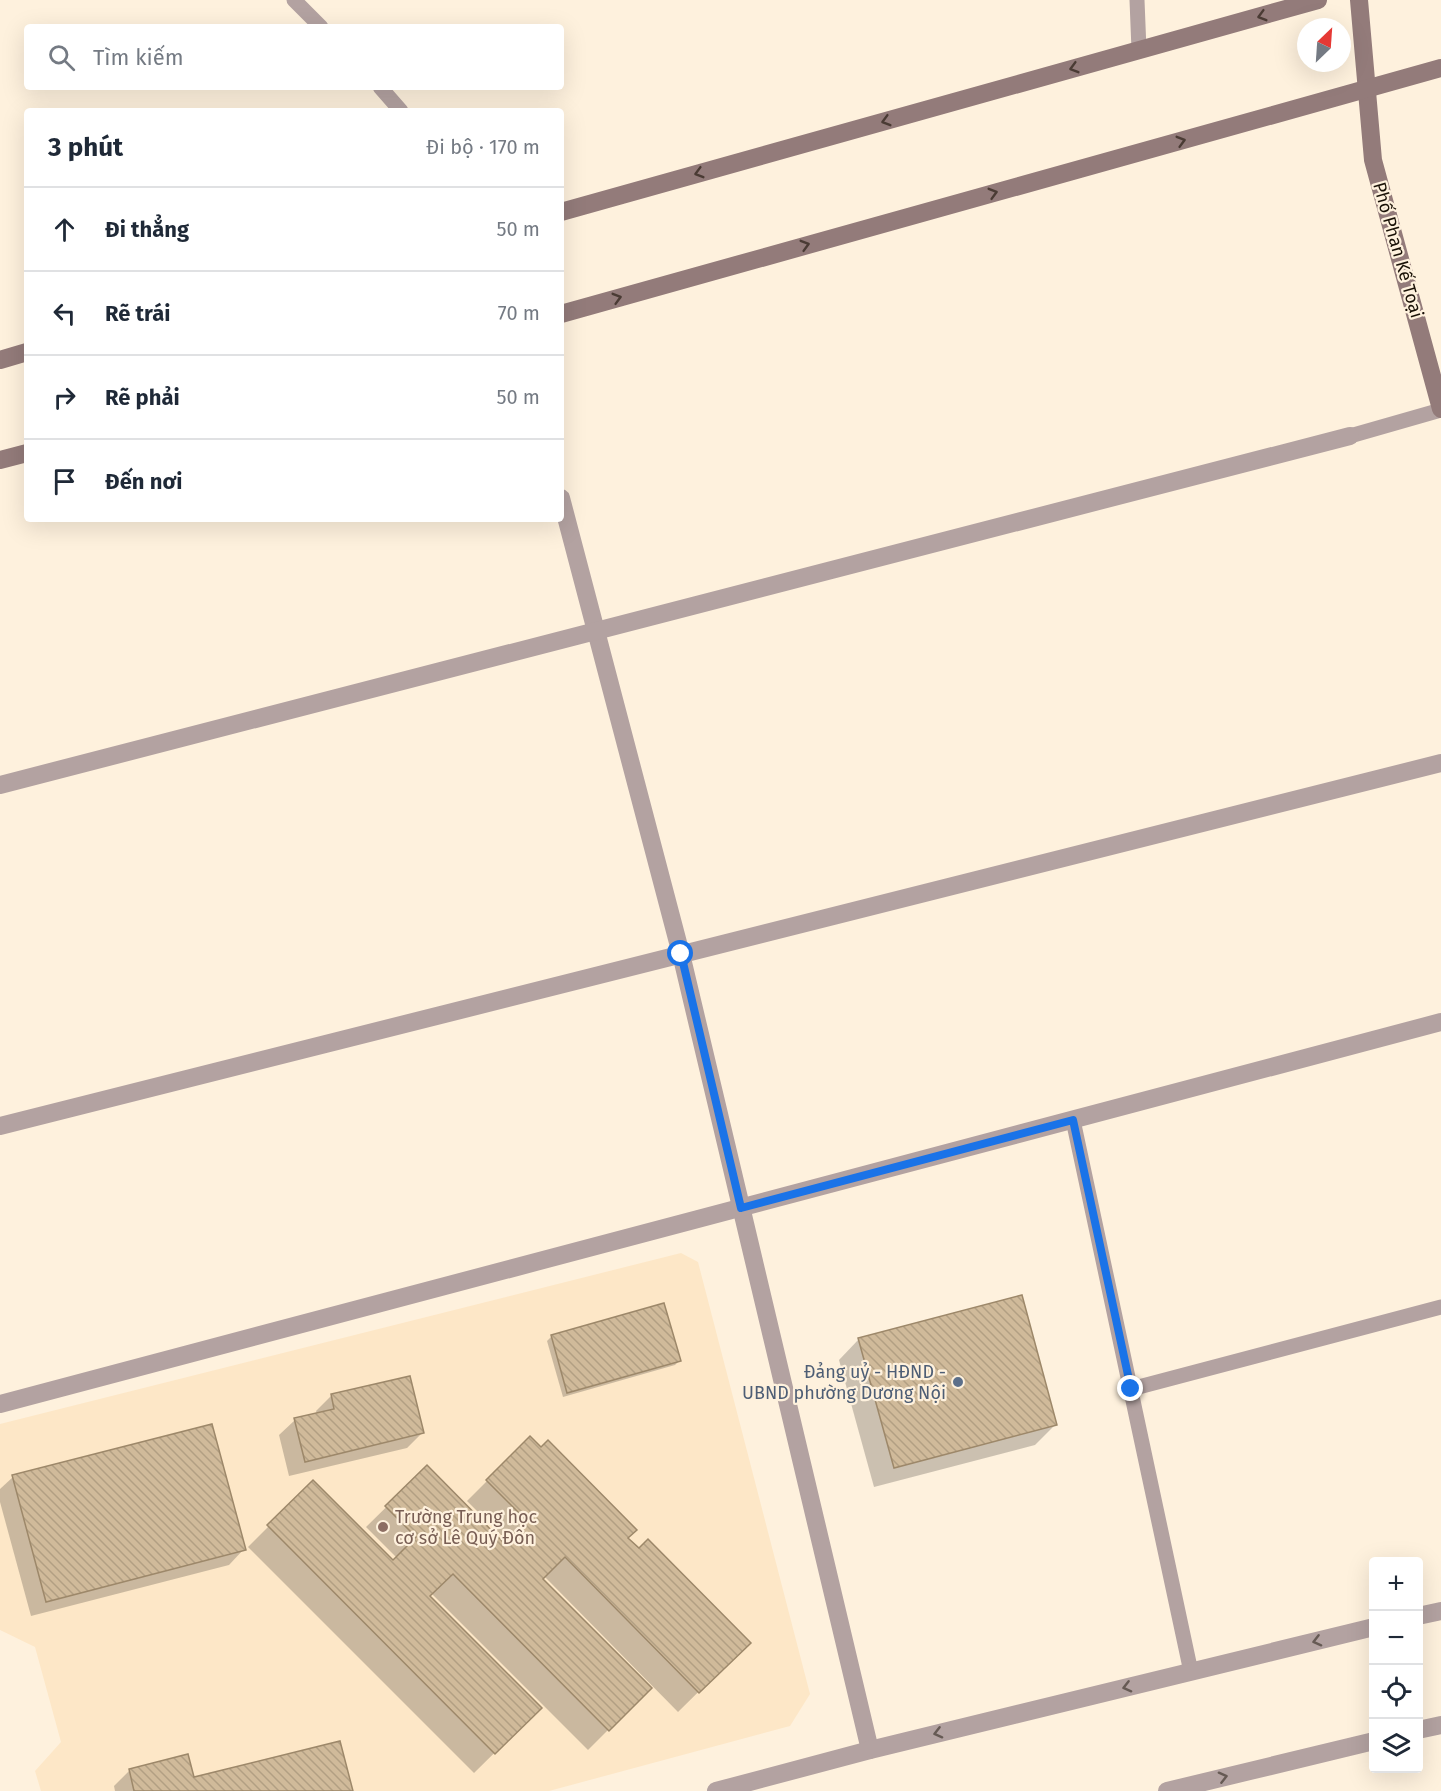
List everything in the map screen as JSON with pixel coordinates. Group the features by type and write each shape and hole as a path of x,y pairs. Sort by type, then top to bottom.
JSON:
{"main road":[{"path":"564,211 1318,0"},
{"name":"Phố Phan Kế Toại","path":"1359,0 1373,160 1441,409"},
{"path":"564,313 1441,68"},
{"path":"0,360 24,353"},
{"path":"0,460 24,454"}],"street":[{"path":"0,785 595,629 1350,436"},
{"path":"564,510 681,954 870,1750"},
{"path":"0,1126 1441,763"},
{"path":"0,1404 1441,1022"},
{"path":"1423,1615 1441,1611"},
{"path":"716,1791 870,1750 1369,1628"},
{"path":"1423,1729 1441,1725"},
{"path":"1167,1791 1369,1742"}],"lane":[{"path":"294,0 318,24"},
{"path":"1137,0 1139,50"},
{"path":"383,90 398,108"},
{"path":"1350,436 1441,409"},
{"path":"1073,1120 1191,1672"},
{"path":"1131,1389 1441,1307"}],"shaded area":[{"name":"Trường Trung học cơ sở Lê Quý Đôn","path":"681,1253 698,1262 810,1694 790,1726 549,1791 41,1791 35,1771 61,1742 35,1647 0,1630 0,1424"}],"building":[{"name":"Đảng uỷ - HĐND - UBND phường Dương Nội","path":"1022,1295 1057,1425 894,1468 858,1338"},
{"path":"664,1303 681,1361 567,1393 551,1335"},
{"path":"410,1376 424,1433 305,1462 294,1418 334,1409 331,1394"},
{"path":"212,1424 246,1550 46,1602 12,1475"},
{"path":"530,1436 541,1447 548,1440 637,1530 628,1538 639,1548 648,1539 751,1643 699,1693 565,1557 543,1579 652,1688 609,1731 453,1574 430,1596 542,1708 495,1754 267,1525 313,1480 393,1560 416,1537 385,1506 427,1465 504,1543 527,1521 486,1480"},
{"path":"340,1741 353,1791 134,1791 129,1769 188,1754 194,1777"}],"place":[{"name":"Đảng uỷ - HĐND - UBND phường Dương Nội","path":"958,1382"},
{"name":"Trường Trung học cơ sở Lê Quý Đôn","path":"383,1527"}],"route":[{"path":"681,954 741,1208 1073,1120 1131,1389"}]}
